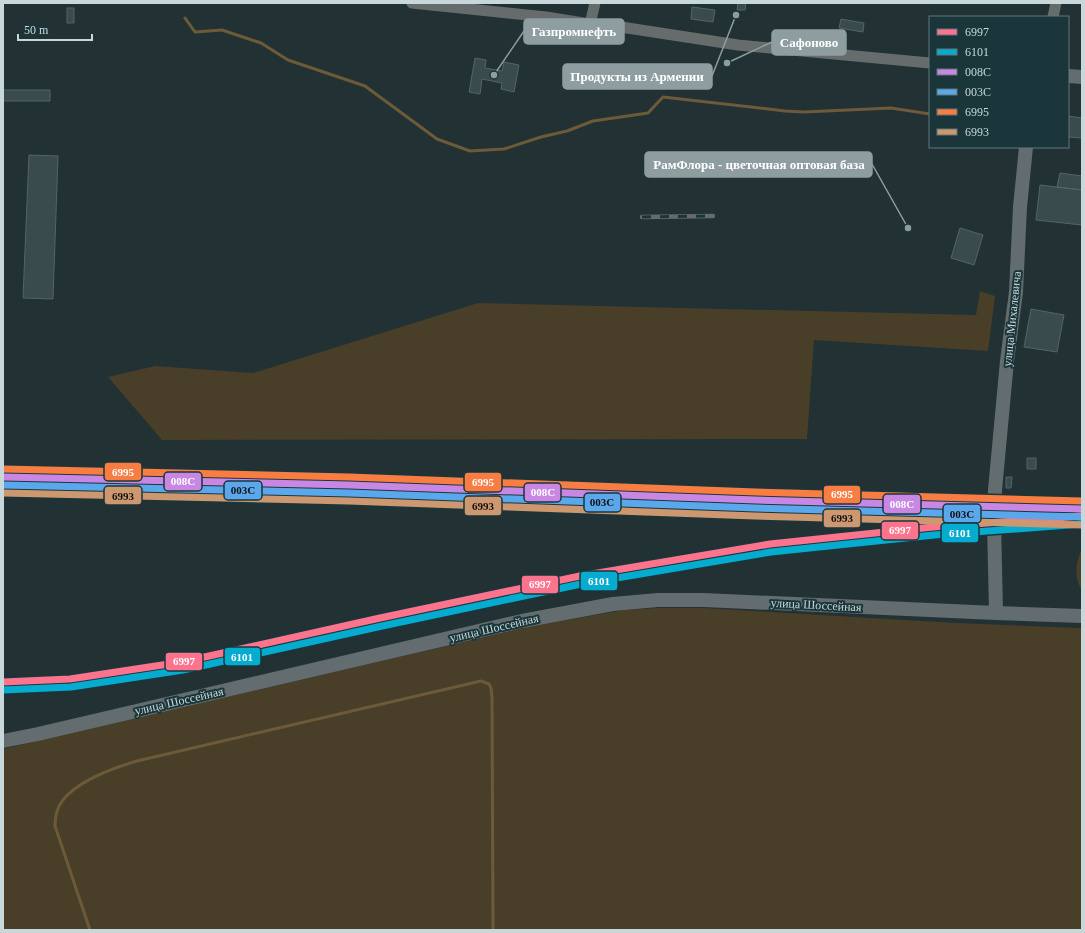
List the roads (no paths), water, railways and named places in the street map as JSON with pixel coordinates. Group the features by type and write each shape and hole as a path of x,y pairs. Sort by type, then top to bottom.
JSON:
{"main road":[{"path":"1069,76 1082,77"},
{"name":"улица Михалевича","path":"996,613 994,522 995,490 1006,374 1016,292 1020,207 1026,148"},
{"name":"улица Шоссейная","path":"3,741 522,621 613,604 658,600 703,600 1081,616"}],"street":[{"path":"412,3 546,17 738,45 929,63"},
{"path":"590,24 595,3"},
{"path":"1053,16 1056,3"}],"waterway":[{"path":"185,18 195,32 222,30 261,43 288,60 365,86 437,139 470,151 504,149 541,137 567,131 593,121 648,113 663,97 785,111 804,112 891,108 929,114"},
{"path":"90,930 55,826 55,819 59,806 63,800 78,786 107,771 137,761 481,681 489,684 492,698 493,930"}],"railway":[{"path":"642,217 713,216"}],"place":[{"name":"Продукты из Армении","path":"736,15"},
{"name":"Сафоново","path":"727,63"},
{"name":"Газпромнефть","path":"494,75"},
{"name":"РамФлора - цветочная оптовая база","path":"908,228"}]}
